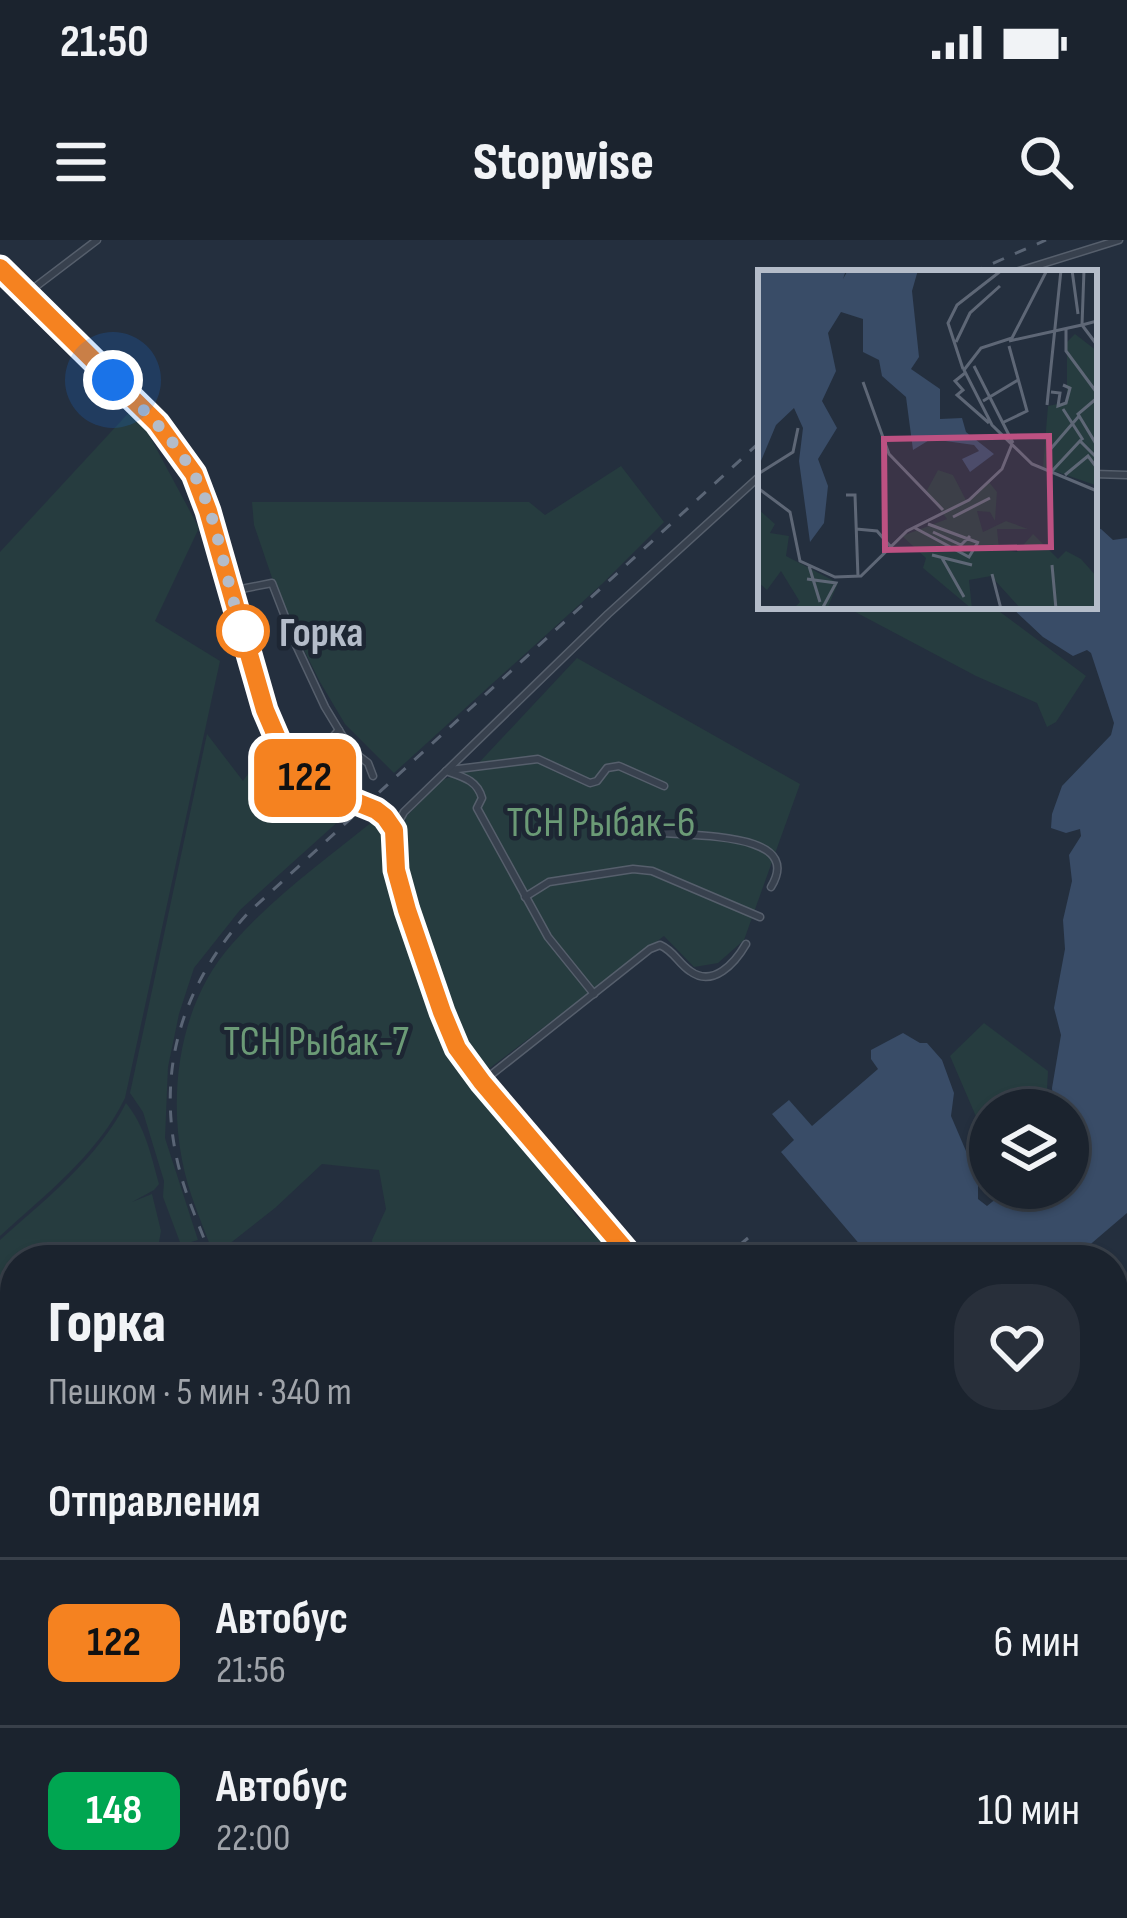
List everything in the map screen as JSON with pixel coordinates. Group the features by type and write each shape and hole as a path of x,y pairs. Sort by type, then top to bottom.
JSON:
{"main road":[{"path":"0,268 157,423 186,462 200,487 269,722 283,752 300,774 329,792 376,810 394,830 396,870 457,1048 621,1245"}],"street":[{"path":"26,294 97,240"},
{"path":"1023,270 1119,240"},
{"path":"1097,474 1127,476"},
{"path":"394,830 404,812 608,614 758,478"},
{"path":"231,591 272,583 303,661 339,730 374,776"},
{"path":"300,774 339,730"},
{"path":"446,771 538,758 590,783 597,782 607,768 619,766 664,786"},
{"path":"446,771 479,788 482,798 477,808 525,896 548,937 594,994"},
{"path":"655,832 764,846 779,865 771,887"},
{"path":"525,896 549,882 633,869 652,872 760,917"},
{"path":"482,1082 650,949 668,947 691,973 704,977 724,972 746,944"}],"green space":[{"path":"134,407 199,528 155,621 220,661 125,1098 86,1155 0,1236 0,552"},
{"path":"621,466 664,522 394,773 345,724 320,682 281,604 254,525 252,502 529,502 545,515"},
{"path":"850,609 996,609 1086,676 1056,722 1047,727 1037,703"},
{"name":"ТСН Рыбак-6","path":"577,658 800,784 744,940 718,963 694,967 664,936 486,1071 462,1034 421,926 400,851 406,817 442,780 474,768"},
{"path":"207,734 243,781 271,741 289,766 288,778 342,818 240,910 194,968 168,1067 165,1138 198,1240 181,1245 163,1197 164,1181 143,1112 130,1093"},
{"name":"ТСН Рыбак-7","path":"378,817 448,1043 469,1078 581,1222 605,1245 372,1245 386,1209 379,1170 322,1164 228,1245 210,1245 188,1185 178,1132 178,1075 190,1018 232,944 302,877"},
{"path":"984,1023 1048,1071 1047,1089 969,1089 969,1100 950,1056"},
{"path":"126,1103 143,1131 159,1184 132,1202 152,1194 161,1231 159,1245 0,1245 86,1160"}],"water":[{"path":"1097,528 1101,529 1113,540 1127,538 1127,1213 1090,1245 860,1245 781,1152 794,1140 772,1114 789,1100 812,1126 878,1069 871,1050 903,1033 927,1043 942,1060 954,1093 951,1116 969,1158 969,1209 1089,1209 1089,1089 1052,1088 1061,1035 1054,1008 1072,881 1069,855 1081,836 1080,829 1066,833 1051,828 1062,786 1111,735 1114,723 1091,653 1087,650 1073,656 1013,609 1097,609"}],"railway":[{"path":"978,270 1046,240"},
{"path":"206,1245 180,1172 170,1100 179,1033 205,970 248,913 758,444"},
{"path":"740,1245 748,1238"}],"bus line":[{"name":"122","path":"0,268 157,423 194,474 265,710 283,752 312,784 376,810 394,830 396,870 407,910 457,1048 621,1245"}],"place":[{"name":"Горка","path":"243,631"}],"route":[{"path":"113,380 157,423 194,474 243,631"}]}
